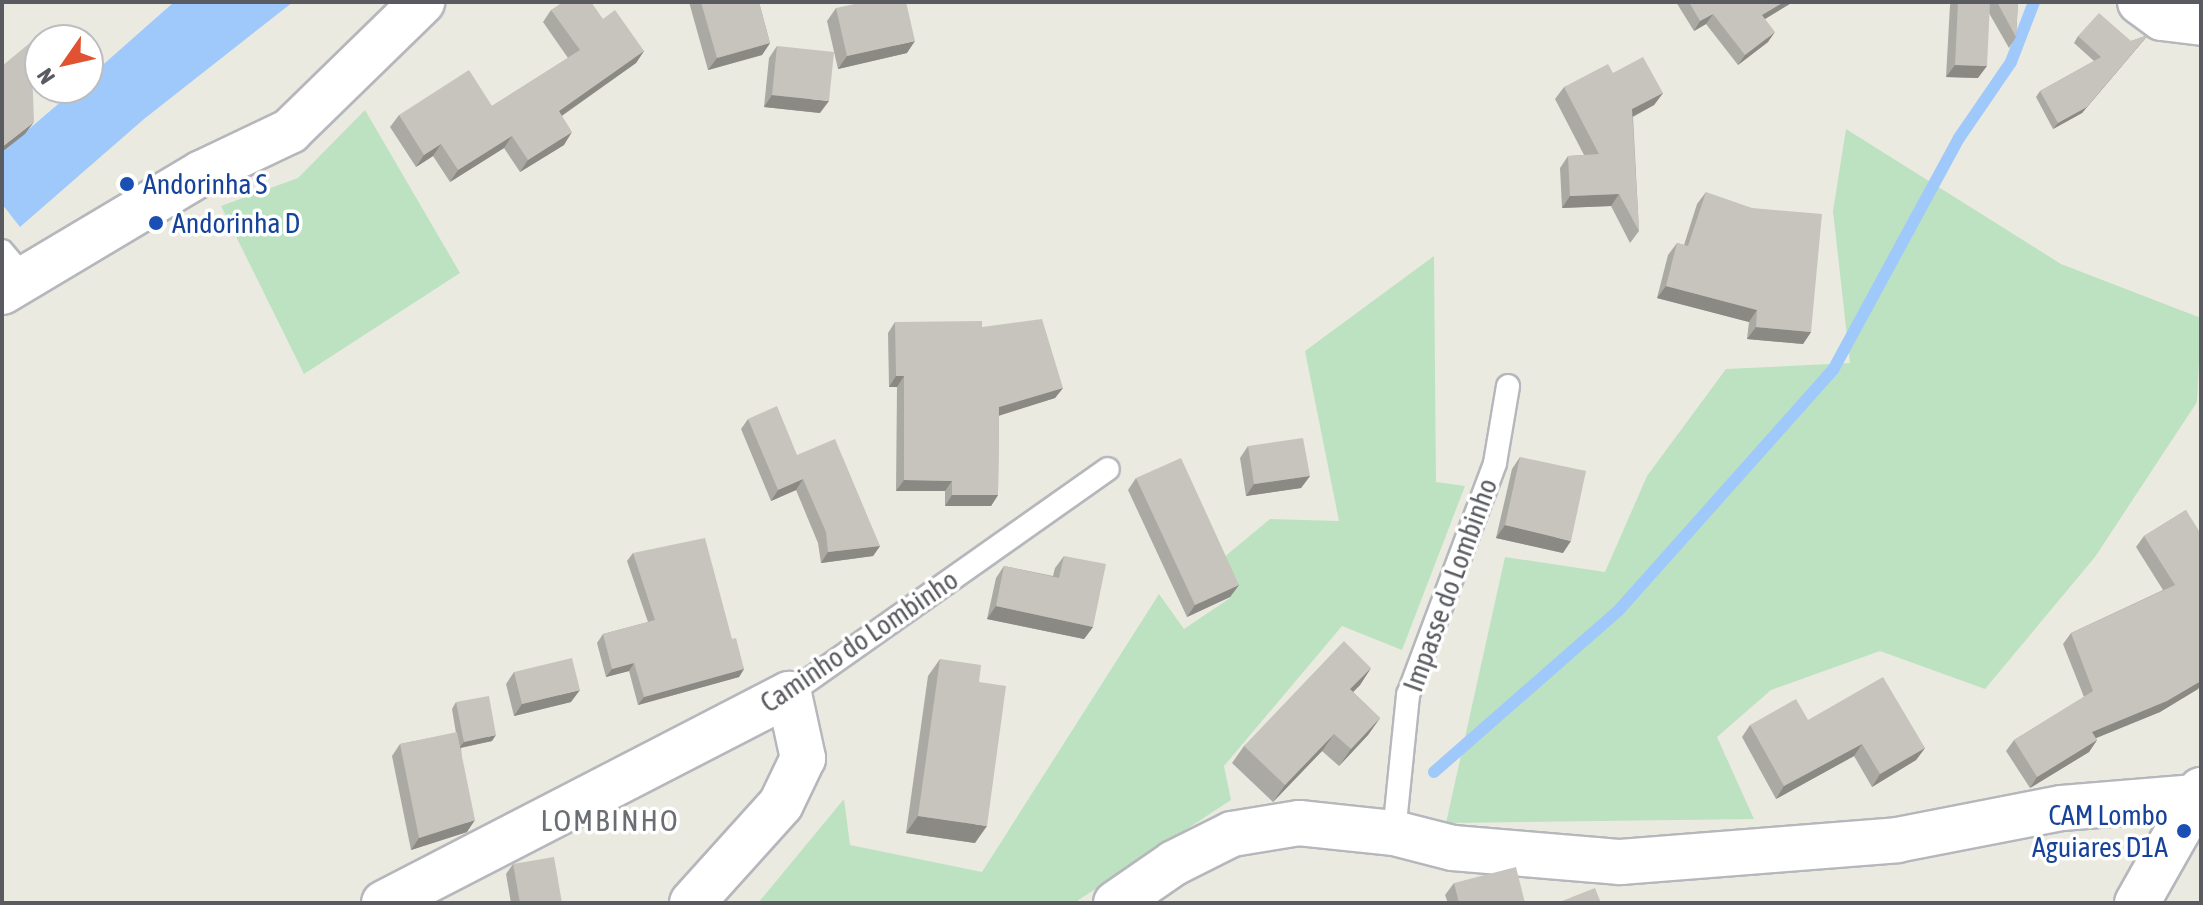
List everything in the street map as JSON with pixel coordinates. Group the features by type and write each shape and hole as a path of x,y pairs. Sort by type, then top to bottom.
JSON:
{"street":[{"path":"10,274 202,173 290,131 422,2"},
{"path":"2140,2 2162,18 2201,23"},
{"path":"692,903 781,804 803,758 789,694"},
{"name":"Caminho do Lombinho","path":"384,903 789,694"},
{"path":"1116,903 1174,863 1232,834 1299,823 1394,833 1453,848 1620,862 1897,840 2062,808 2199,793"},
{"path":"2137,903 2199,793"}],"lane":[{"name":"Impasse do Lombinho","path":"1394,833 1408,695 1495,463 1508,386"},
{"name":"Caminho do Lombinho","path":"789,694 1108,469"}],"green space":[{"path":"365,110 460,273 304,374 221,206 298,178"},
{"path":"1846,129 2061,264 2201,318 2197,402 2095,557 1985,689 1880,651 1771,690 1717,737 1754,819 1446,823 1505,557 1605,572 1647,476 1726,369 1850,363 1833,211"},
{"path":"1434,256 1436,482 1465,486 1402,650 1342,626 1224,766 1231,800 1074,903 758,903 844,799 850,845 982,872 1159,594 1184,629 1230,598 1223,558 1270,519 1339,521 1305,351"}],"water":[{"path":"174,2 293,2 144,119 20,227 2,204 2,152 58,104 104,104 104,64"}],"building":[{"path":"563,2 591,2 603,19 615,10 644,51 559,111 572,132 528,160 512,136 458,170 441,144 424,155 399,115 469,70 492,106 580,50 551,10"},
{"path":"701,2 759,2 770,43 717,58"},
{"path":"864,2 906,2 915,41 847,56 836,8"},
{"path":"1689,2 1784,2 1762,15 1775,32 1745,55 1713,14 1700,21"},
{"path":"1958,2 1990,2 1987,66 1955,65"},
{"path":"1997,2 2018,2 2016,37"},
{"path":"2099,13 2131,41 2148,35 2087,107 2058,123 2040,91 2101,57 2078,36"},
{"path":"777,46 834,52 829,101 772,95"},
{"path":"24,48 24,104 33,104 34,122 2,147 2,66"},
{"path":"1643,57 1663,93 1632,109 1639,231 1619,194 1570,196 1568,156 1599,154 1564,87 1608,64 1613,73"},
{"path":"1706,192 1752,208 1822,214 1811,332 1756,327 1757,310 1666,286 1677,243 1688,246"},
{"path":"1042,319 1063,388 999,407 998,495 952,495 952,481 904,480 904,376 896,376 895,322 982,321 982,327"},
{"path":"777,406 797,455 835,439 880,546 828,552 826,532 803,479 778,490 748,419"},
{"path":"1303,438 1310,476 1254,484 1248,446"},
{"path":"1520,457 1586,471 1571,541 1505,525"},
{"path":"1181,458 1239,585 1195,605 1136,478"},
{"path":"2186,510 2201,534 2201,681 2167,701 2092,732 2097,740 2037,777 2014,740 2093,691 2071,633 2175,585 2144,536"},
{"path":"705,538 732,639 736,638 744,669 644,697 634,663 612,669 603,634 655,620 633,553"},
{"path":"1064,556 1106,564 1093,627 996,606 1004,566 1059,578"},
{"path":"1344,641 1371,668 1350,689 1380,718 1351,749 1334,734 1285,785 1244,746"},
{"path":"572,658 580,690 522,704 514,672"},
{"path":"940,659 981,665 979,682 1006,686 987,826 918,816"},
{"path":"1883,677 1925,748 1880,774 1862,744 1784,786 1750,725 1796,699 1808,720"},
{"path":"489,696 496,735 464,742 456,702"},
{"path":"457,732 475,820 419,838 400,744"},
{"path":"554,857 562,903 520,903 513,864"},
{"path":"1516,867 1525,903 1459,903 1454,883"},
{"path":"1595,888 1601,903 1557,903"}],"waterway":[{"path":"1434,772 1619,610 1833,370 1959,138 2011,62 2034,2"}],"place":[{"name":"Andorinha S","path":"127,184"},
{"name":"Andorinha D","path":"156,223"},
{"name":"CAM Lombo Aguiares D1A","path":"2184,831"}],"district":[{"name":"LOMBINHO","path":"610,820"}]}
